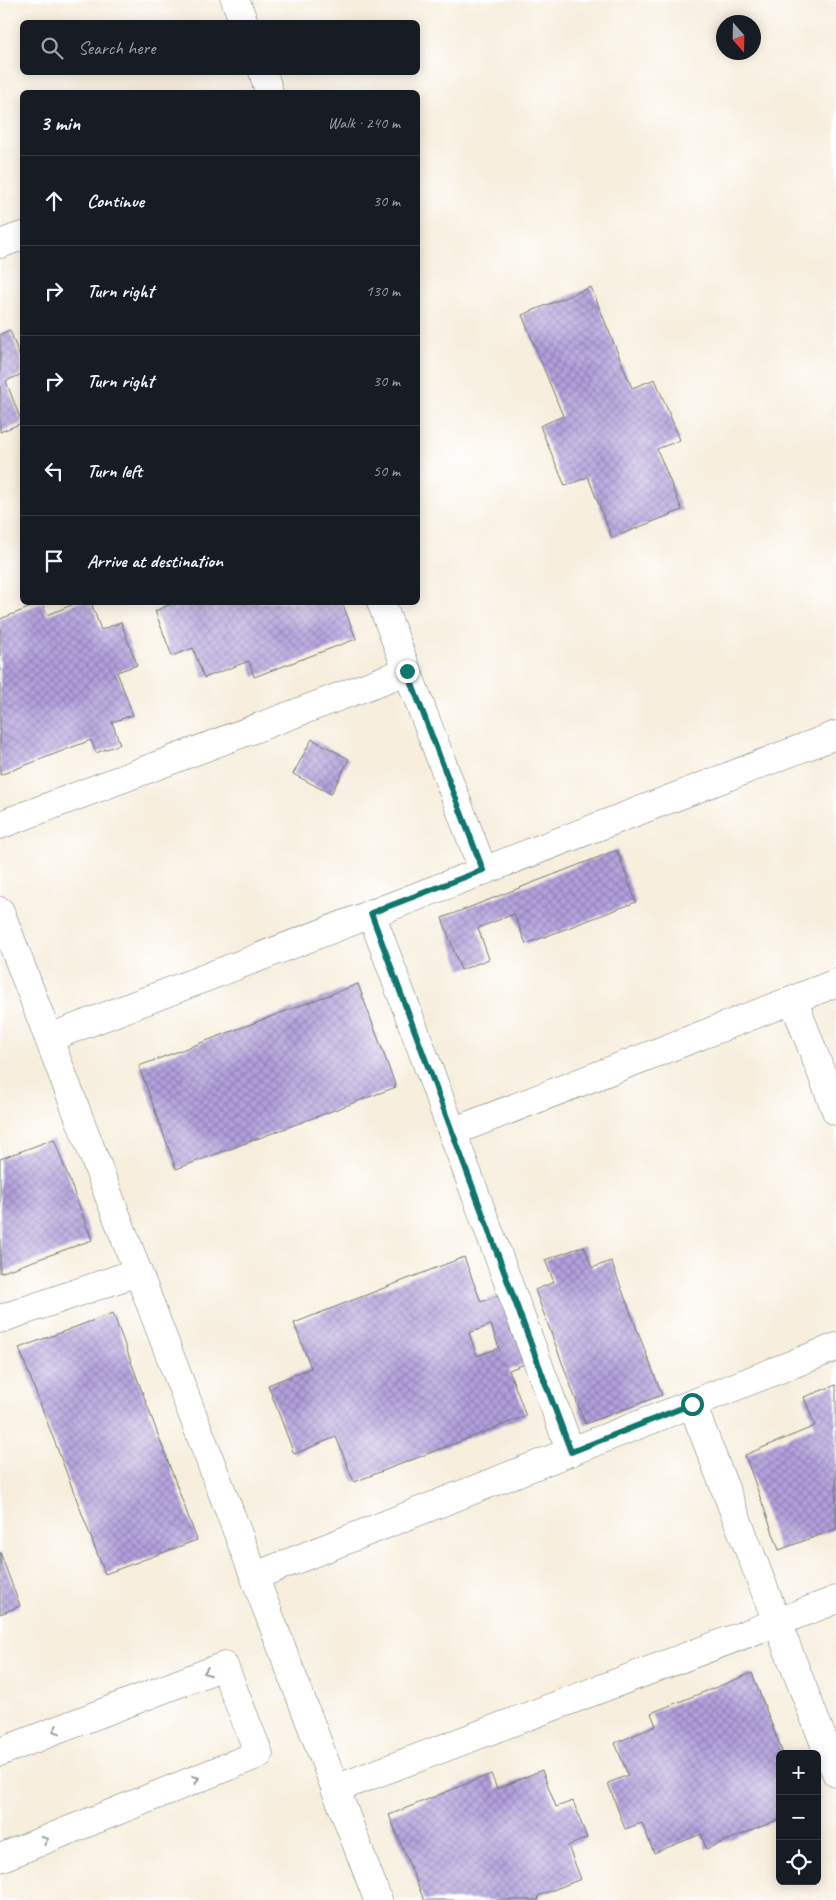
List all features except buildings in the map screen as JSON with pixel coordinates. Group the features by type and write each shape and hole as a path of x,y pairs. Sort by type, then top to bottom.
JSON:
{"lane":[{"path":"235,0 243,20"},
{"path":"264,75 268,90"},
{"path":"0,244 20,237"},
{"path":"382,605 483,870"},
{"path":"0,825 407,671"},
{"path":"49,1038 836,735"},
{"path":"0,911 378,1900"},
{"path":"371,913 571,1452"},
{"path":"452,1132 836,984"},
{"path":"793,999 836,1111"},
{"path":"0,1319 138,1272"},
{"path":"255,1576 836,1347"},
{"path":"692,1404 836,1773"},
{"path":"335,1789 836,1600"},
{"path":"0,1752 224,1666 259,1754 0,1858"}],"route":[{"path":"407,671 483,870 371,913 571,1452 692,1404"}]}
